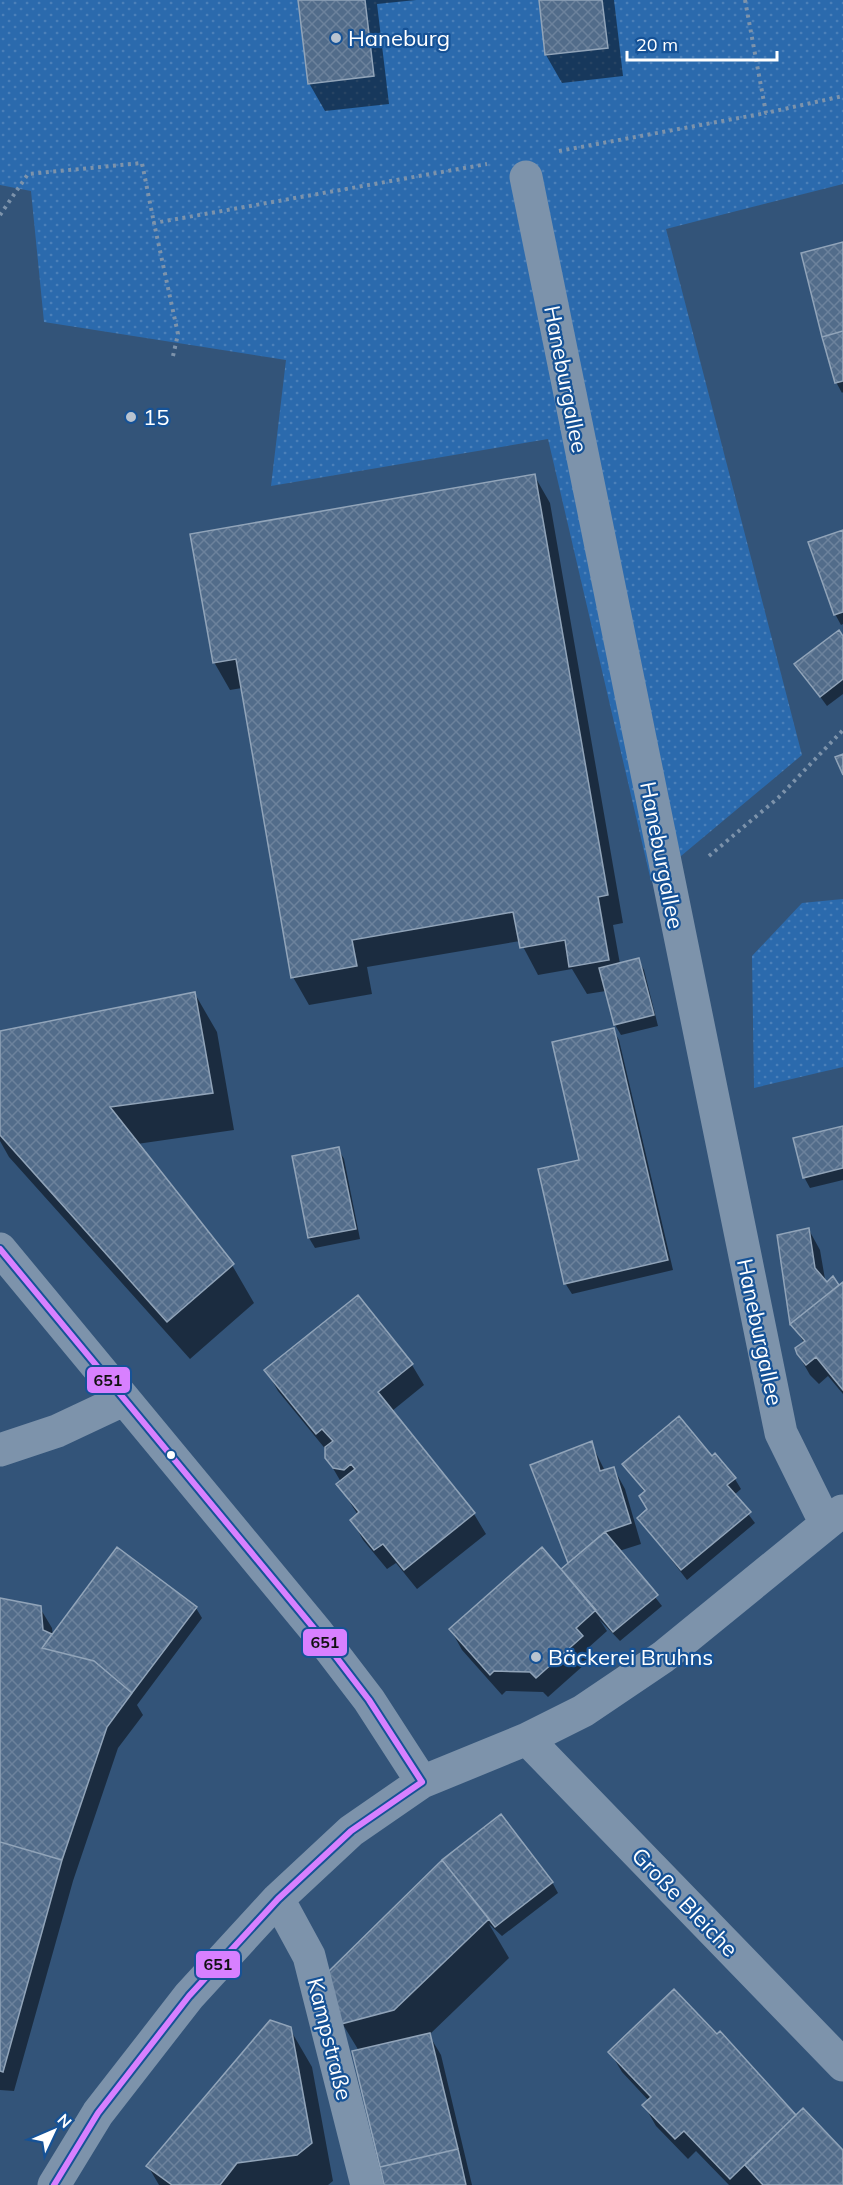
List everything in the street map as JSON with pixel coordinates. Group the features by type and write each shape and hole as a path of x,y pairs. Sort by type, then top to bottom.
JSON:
{"street":[{"name":"Haneburgallee","path":"526,177 781,1433 835,1518"},
{"path":"0,1249 317,1632 369,1700 422,1782"},
{"path":"0,1450 57,1431 123,1400"},
{"path":"54,2185 98,2114 189,1996 278,1899 351,1831 422,1782 527,1739 583,1711 663,1657 835,1518"},
{"name":"Große Bleiche","path":"527,1739 843,2066"},
{"name":"Kampstraße","path":"278,1899 309,1956 367,2185"}],"path":[{"path":"745,0 766,113"},
{"path":"582,147 766,113 843,96"},
{"path":"0,215 28,174 142,163 178,334 173,356"},
{"path":"154,223 489,163"},
{"path":"669,889 778,798 843,730"}],"shaded area":[{"path":"0,0 843,0 843,184 666,229 802,755 651,881 548,439 271,486 286,360 44,322 31,191 0,185"},
{"path":"843,899 843,1067 754,1088 752,956 802,903"}],"building":[{"name":"Haneburg","path":"298,0 365,0 374,76 308,84"},
{"path":"539,0 602,0 608,48 545,55"},
{"path":"843,242 843,331 822,337 801,253"},
{"path":"843,331 843,381 835,383 822,337"},
{"path":"535,474 608,895 598,897 609,960 569,967 565,940 520,948 513,912 352,940 357,966 291,978 236,659 213,663 190,534"},
{"path":"843,530 843,612 834,615 808,542"},
{"path":"839,630 843,636 843,679 820,697 794,664"},
{"path":"843,754 843,775 835,757"},
{"path":"639,958 654,1015 614,1025 599,968"},
{"path":"195,992 213,1093 110,1107 234,1264 167,1322 0,1135 0,1031"},
{"path":"614,1028 668,1260 564,1284 538,1169 579,1160 552,1042"},
{"path":"843,1126 843,1168 803,1178 793,1138"},
{"path":"339,1147 356,1229 308,1238 292,1156"},
{"path":"809,1228 815,1268 827,1282 833,1276 839,1285 790,1324 777,1235"},
{"path":"843,1282 843,1390 816,1357 806,1365 797,1354 795,1348 805,1341 790,1324"},
{"path":"358,1295 413,1364 378,1392 475,1513 404,1570 383,1544 374,1550 350,1520 359,1512 336,1484 355,1469 351,1464 344,1470 333,1468 325,1458 325,1447 333,1441 322,1429 316,1434 264,1370"},
{"path":"679,1416 712,1456 715,1453 736,1478 727,1485 751,1512 681,1570 637,1518 647,1509 639,1496 645,1491 622,1464"},
{"path":"592,1441 600,1471 614,1467 631,1523 605,1532 568,1563 530,1465"},
{"path":"605,1532 658,1595 613,1632 561,1569"},
{"path":"117,1547 197,1607 132,1693 94,1661 42,1648"},
{"path":"542,1547 596,1610 576,1628 583,1636 536,1678 530,1672 494,1671 490,1675 449,1629"},
{"path":"0,1598 41,1606 43,1630 52,1634 42,1648 94,1661 132,1693 107,1727 62,1860 0,1842"},
{"path":"501,1814 553,1882 495,1927 442,1860"},
{"path":"0,1842 62,1860 3,2072 0,2071"},
{"path":"442,1860 489,1919 394,2010 341,2024 324,1976"},
{"path":"674,1989 717,2034 720,2031 796,2115 730,2179 684,2131 675,2139 642,2105 651,2097 608,2052"},
{"path":"270,2020 291,2027 312,2143 297,2155 237,2163 220,2185 172,2185 146,2166"},
{"path":"430,2033 458,2149 380,2167 352,2051"},
{"path":"803,2108 843,2150 843,2185 763,2185 745,2165"},
{"path":"458,2149 466,2185 384,2185 380,2167"}],"transit line":[{"name":"651","path":"0,1249 317,1632 369,1700 422,1782"},
{"name":"651","path":"54,2185 98,2113 189,1996 278,1899 351,1831 422,1782"}],"place":[{"name":"Haneburg","path":"336,38"},
{"name":"15","path":"131,417"},
{"name":"Bäckerei Bruhns","path":"536,1657"}]}
